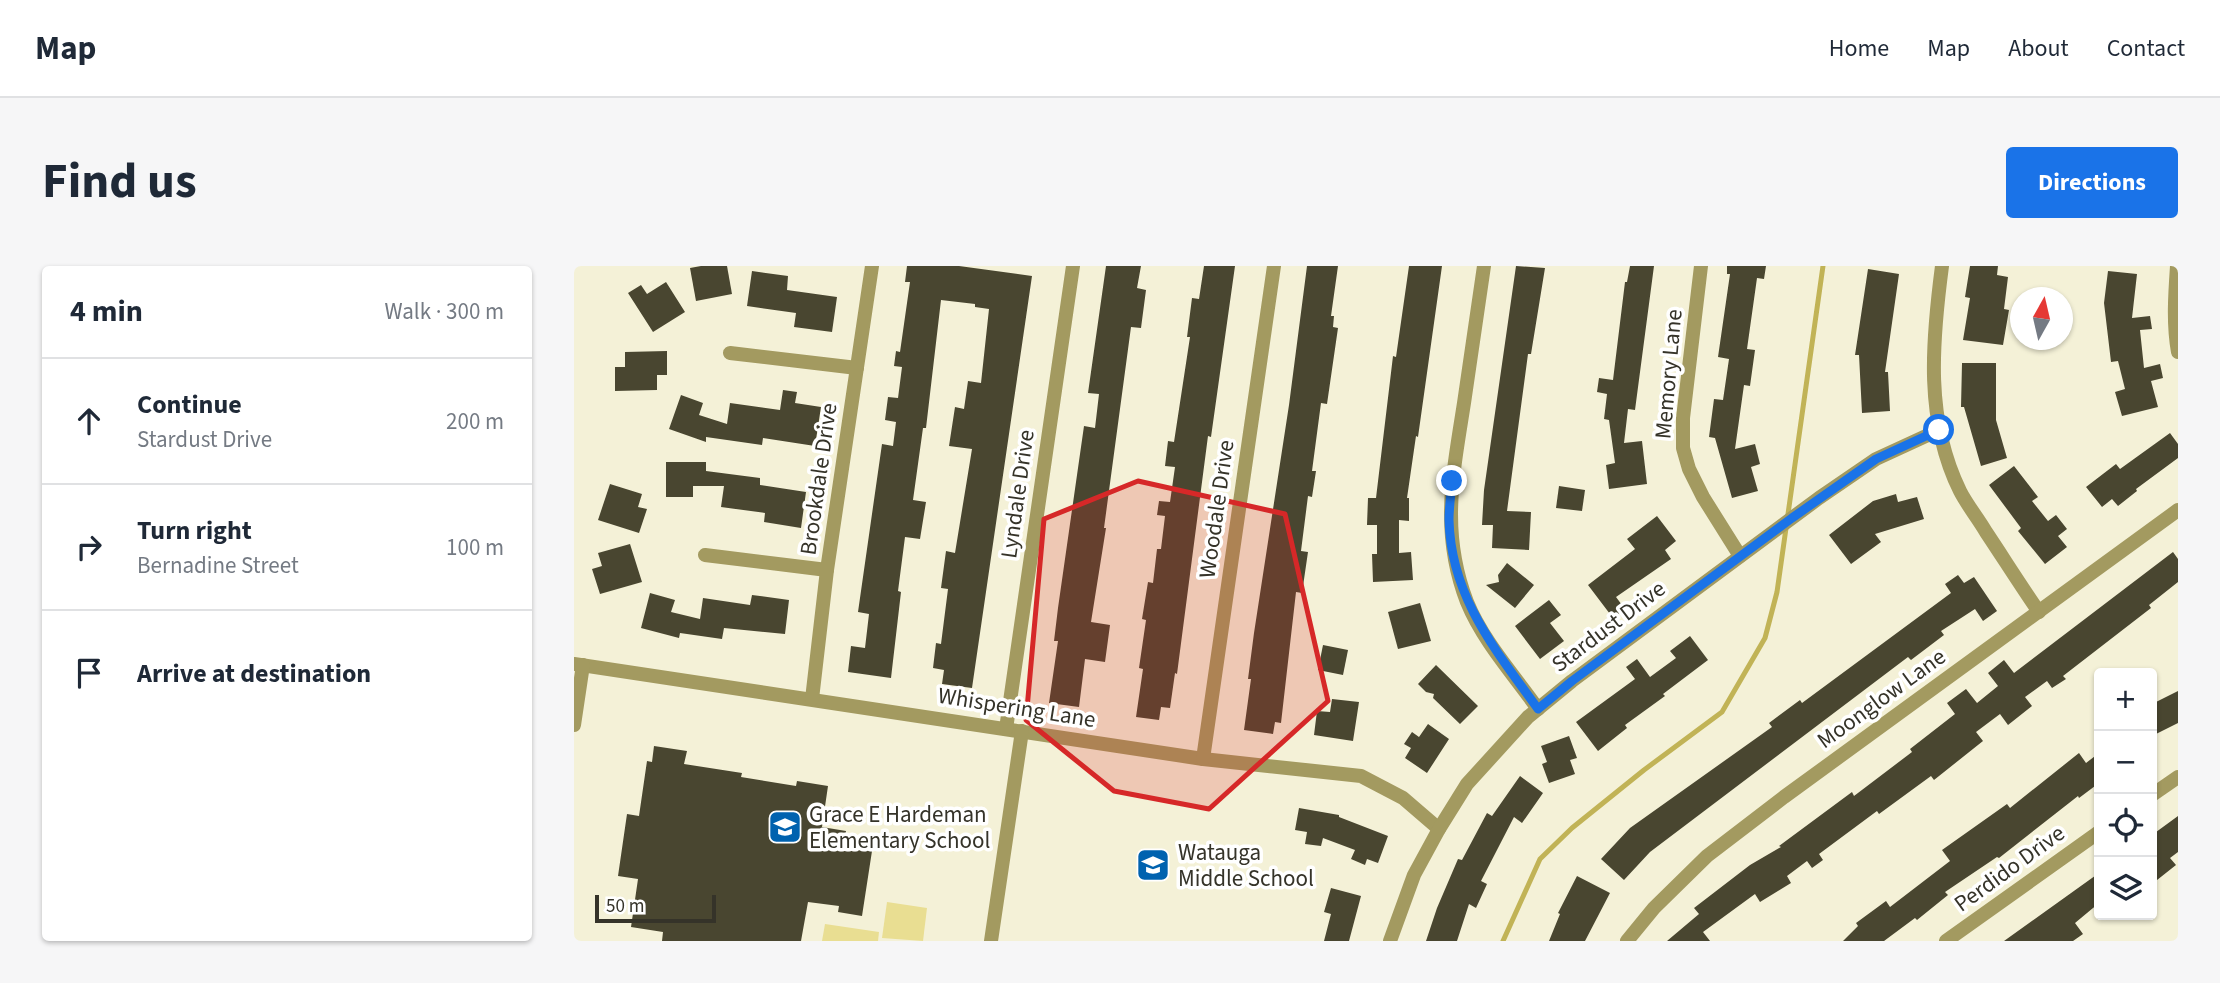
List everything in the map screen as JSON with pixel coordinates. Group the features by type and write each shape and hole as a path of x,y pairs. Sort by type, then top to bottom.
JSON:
{"street":[{"name":"Brookdale Drive","path":"812,699 827,570 872,266"},
{"name":"Lyndale Drive","path":"1006,729 1073,266"},
{"name":"Woodale Drive","path":"1203,759 1274,266"},
{"path":"1484,266 1452,481 1449,519 1452,543 1468,604 1482,630 1538,709"},
{"name":"Memory Lane","path":"1701,266 1683,418 1683,448 1689,469 1703,497 1740,556"},
{"path":"1942,266 1937,303 1933,387 1942,446 1961,492 2039,612"},
{"path":"2177,266 2174,296 2178,352"},
{"path":"730,353 857,368"},
{"name":"Stardust Drive","path":"1390,941 1414,875 1467,783 1528,717 1572,681 1819,498 1876,459 1939,430"},
{"name":"Moonglow Lane","path":"1627,941 1654,908 1707,856 2178,510"},
{"path":"705,555 827,570"},
{"path":"574,725 578,664"},
{"name":"Whispering Lane","path":"578,664 1203,759 1361,776 1404,798 1439,829"},
{"path":"991,941 1022,731"},
{"path":"2153,794 2178,777"},
{"name":"Perdido Drive","path":"1947,941 2094,836"}],"highlighted area":[{"path":"1138,481 1285,514 1328,701 1209,809 1114,791 1026,720 1044,519"}],"shaded area":[{"path":"887,902 927,908 923,941 882,938"},
{"path":"825,924 879,932 878,941 822,941"}],"building":[{"path":"727,266 732,294 696,301 690,268"},
{"path":"907,266 959,266 1032,276 972,688 942,684 944,670 933,668 936,643 941,644 948,589 941,588 946,551 955,553 972,449 949,446 955,407 964,409 968,381 981,383 989,309 975,307 975,304 941,300 926,428 923,428 913,500 926,502 920,539 905,537 891,678 848,672 851,646 865,648 869,614 858,612 882,444 893,446 896,422 885,420 888,397 898,398 902,367 894,366 896,351 900,352 910,282 905,282"},
{"path":"1106,266 1141,266 1137,288 1146,290 1141,328 1131,327 1106,528 1091,622 1110,625 1105,662 1085,659 1079,707 1049,703 1058,641 1054,641 1058,608 1084,426 1095,428 1099,394 1088,393"},
{"path":"1204,266 1235,266 1211,437 1208,436 1177,674 1175,673 1170,708 1161,707 1159,720 1136,717 1146,620 1142,619 1148,582 1153,583 1157,549 1161,549 1165,516 1157,515 1159,501 1170,502 1175,467 1165,466 1168,441 1174,442 1190,337 1187,337 1192,298 1199,299"},
{"path":"1307,266 1338,266 1331,316 1334,316 1333,327 1338,328 1327,404 1321,403 1312,471 1316,471 1312,497 1308,496 1301,551 1308,552 1302,593 1296,592 1281,723 1275,722 1273,734 1244,730 1254,633"},
{"path":"1409,266 1442,266 1407,498 1409,521 1399,520 1399,553 1411,552 1413,580 1373,582 1372,554 1377,554 1377,525 1367,525 1368,498 1376,498 1393,356 1396,357"},
{"path":"1516,266 1545,268 1531,354 1528,354 1507,511 1531,512 1529,550 1492,548 1493,525 1482,525 1484,490"},
{"path":"1630,266 1654,266 1635,410 1628,409 1624,443 1642,441 1647,484 1609,489 1606,465 1615,463 1609,420 1604,419 1607,394 1597,392 1599,378 1613,380 1625,282"},
{"path":"1727,266 1766,266 1764,279 1757,278 1747,349 1755,350 1750,386 1744,385 1735,449 1755,444 1760,464 1751,467 1758,491 1732,498 1715,438 1709,437 1714,399 1723,400 1729,359 1718,357 1730,274 1727,274"},
{"path":"1970,266 1998,266 1997,275 2008,277 2004,309 2009,310 2003,345 1963,340 1970,298 1965,297"},
{"path":"1868,269 1899,274 1885,372 1888,372 1890,411 1862,413 1859,355 1855,355"},
{"path":"752,271 788,276 787,290 837,297 832,332 794,327 796,313 747,306"},
{"path":"2108,271 2137,274 2132,318 2150,316 2152,329 2140,330 2144,368 2160,364 2163,378 2151,381 2158,407 2122,416 2115,392 2125,389 2118,361 2111,362 2104,303"},
{"path":"666,282 685,312 653,332 628,293 641,285 647,294"},
{"path":"667,351 667,375 657,375 657,390 615,391 615,367 625,367 625,352"},
{"path":"1962,363 1996,363 1996,420 2007,458 1981,466 1964,407 1961,407"},
{"path":"783,390 797,392 795,403 821,407 815,446 763,438 762,445 706,437 706,442 669,429 681,395 703,403 699,415 727,424 730,403 780,410"},
{"path":"2170,433 2178,444 2178,458 2118,506 2112,499 2102,507 2086,487 2116,464 2120,469"},
{"path":"666,462 706,462 706,471 760,478 760,485 806,492 801,528 764,522 765,513 721,507 724,486 693,486 693,497 666,497"},
{"path":"2014,466 2038,497 2032,501 2048,521 2056,515 2067,529 2058,536 2067,547 2045,564 2018,531 2021,528 1989,485"},
{"path":"610,484 642,494 638,507 647,509 639,533 598,520"},
{"path":"1559,486 1585,490 1582,511 1556,508"},
{"path":"1896,494 1898,502 1917,497 1924,519 1875,534 1881,542 1851,564 1829,535 1873,501"},
{"path":"1657,516 1676,541 1665,550 1671,559 1616,597 1625,609 1613,618 1588,585 1635,549 1627,539"},
{"path":"630,544 642,582 600,594 592,569 602,566 598,553"},
{"path":"2173,552 2178,559 2178,582 2149,605 2151,608 2063,676 2066,679 2052,688 2047,681 2025,697 2032,706 2008,725 2000,714 1976,732 1983,741 1934,780 1931,776 1879,814 1877,811 1819,854 1823,860 1812,868 1807,861 1787,876 1791,883 1760,902 1755,894 1703,932 1710,941 1667,941 1699,914 1694,908 1750,865 1781,847 1779,846 1852,792 1854,796 1912,752 1910,749 1955,714 1947,703 1966,689 1977,703 1998,686 1988,673 2004,660 2014,673"},
{"path":"1507,563 1534,585 1515,608 1486,585 1499,582 1498,575"},
{"path":"1958,575 1964,583 1974,577 1997,611 1983,621 1975,609 1941,631 1944,635 1911,660 1908,657 1650,852 1624,880 1601,859 1630,828 1772,727 1769,723 1800,700 1802,703 1951,593 1945,584"},
{"path":"650,593 675,600 671,612 700,619 703,598 750,605 752,595 789,600 785,634 724,628 722,639 680,633 679,638 641,628"},
{"path":"1549,600 1561,615 1550,623 1564,641 1540,659 1515,626"},
{"path":"1420,603 1431,641 1398,649 1388,612"},
{"path":"1690,636 1708,660 1625,725 1627,728 1598,751 1576,722 1635,679 1626,667 1637,659 1650,677 1676,658 1670,651"},
{"path":"1323,645 1348,650 1343,675 1318,670"},
{"path":"1436,665 1478,706 1460,724 1433,698 1434,694 1426,692 1418,684"},
{"path":"2178,691 2178,723 2157,734 2157,731 2157,702"},
{"path":"1332,699 1359,702 1353,741 1314,735 1317,711 1330,712"},
{"path":"1428,724 1449,739 1427,773 1405,758 1411,748 1404,744 1412,732 1419,737"},
{"path":"1569,736 1577,758 1570,760 1575,774 1549,783 1542,764 1547,762 1541,746"},
{"path":"654,746 687,751 684,764 742,773 741,777 796,786 797,781 828,786 822,827 846,831 844,846 872,851 862,916 838,912 839,906 808,902 801,941 662,941 663,932 631,927 638,879 618,876 627,814 639,816 647,761 652,762"},
{"path":"2079,753 2086,763 2094,757 2094,787 2079,798 2078,796 1999,858 1945,892 1948,895 1917,920 1915,918 1884,941 1843,941 1858,926 1856,923 1886,901 1890,907 1950,861 1942,850 2007,804 2010,808"},
{"path":"1520,776 1543,793 1522,823 1514,817 1481,881 1487,884 1476,908 1469,904 1457,941 1426,941 1458,859 1462,860 1487,813 1492,816"},
{"path":"1299,808 1339,815 1388,836 1378,863 1367,859 1365,865 1351,859 1355,850 1323,838 1321,846 1305,844 1307,832 1295,830"},
{"path":"2178,816 2178,852 2170,858 2176,865 2157,880 2157,857 2157,831"},
{"path":"1577,876 1610,893 1585,941 1549,941 1560,914 1558,913"},
{"path":"2094,877 2094,907 2075,923 2083,934 2073,941 2004,941"},
{"path":"1331,888 1361,896 1349,941 1324,941 1331,914 1324,912"}],"waterway":[{"path":"1503,941 1540,859 1572,828 1722,712 1765,638 1777,592 1823,266"}],"place":[{"name":"Grace E Hardeman Elementary School","path":"785,827"},
{"name":"Watauga Middle School","path":"1153,865"}],"route":[{"path":"1452,481 1449,519 1452,543 1468,604 1482,630 1538,709 1825,494 1876,459 1939,430"}]}
